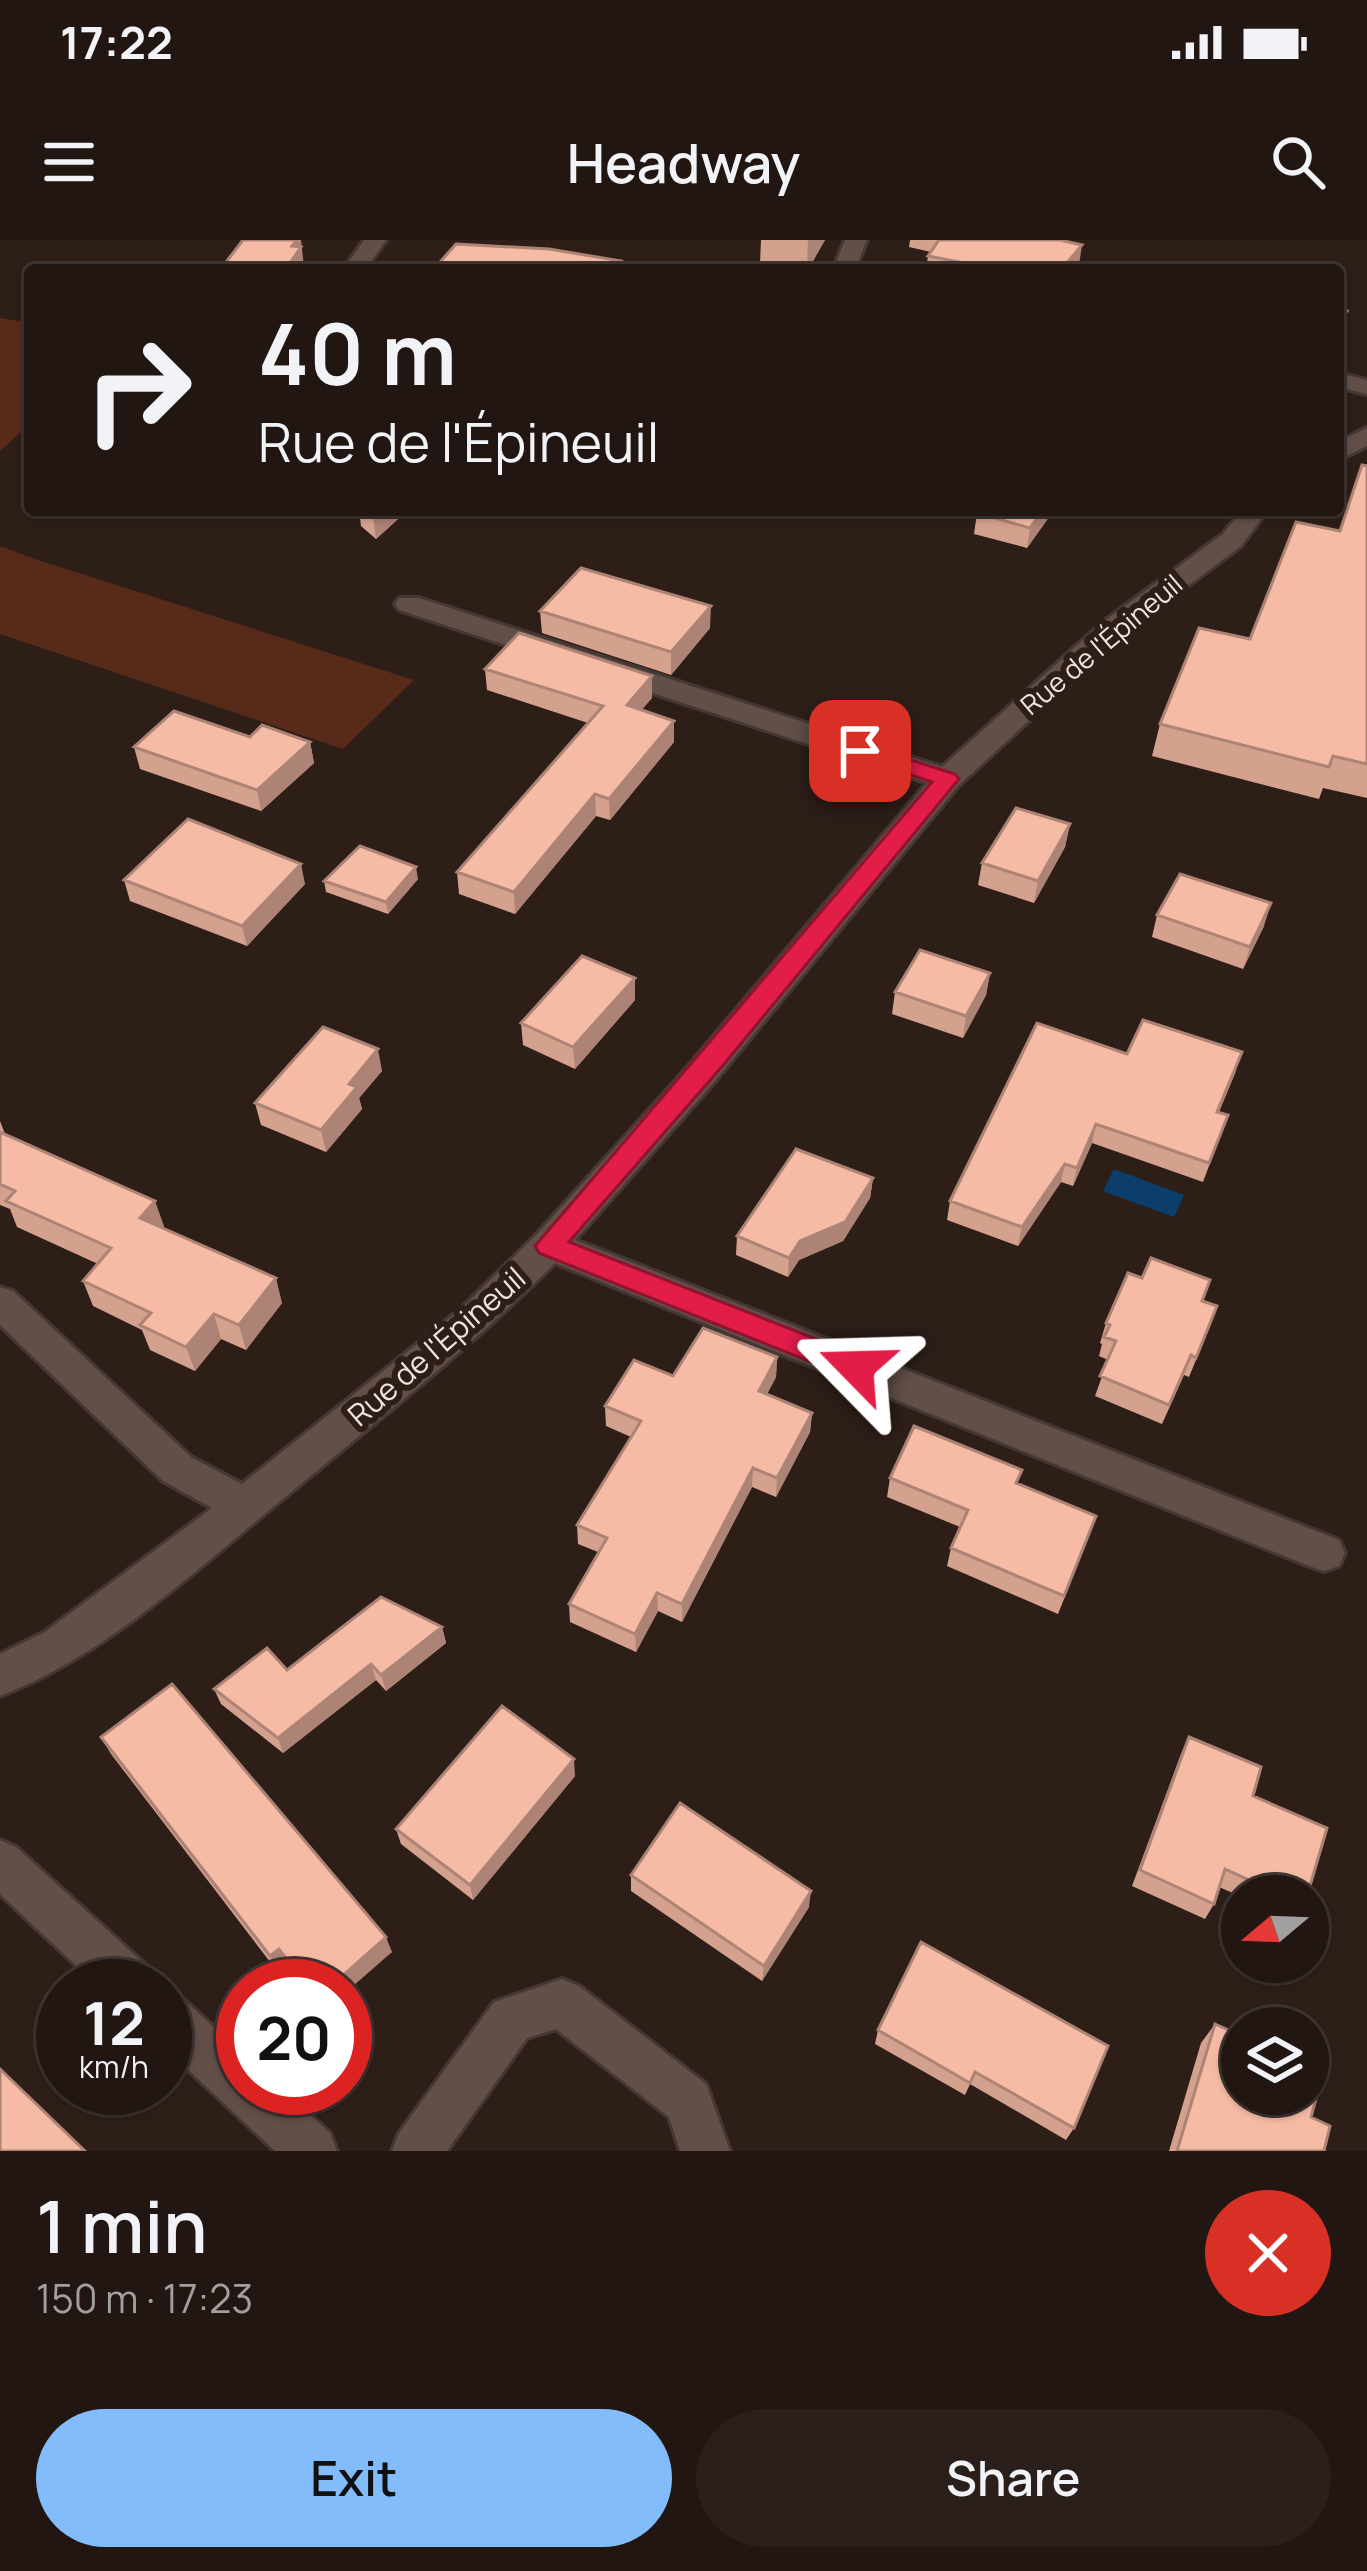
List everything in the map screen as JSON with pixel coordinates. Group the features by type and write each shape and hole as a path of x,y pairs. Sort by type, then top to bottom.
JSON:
{"street":[{"name":"Rue de l'Épineuil","path":"0,1676 60,1646 247,1508 476,1318 549,1246 710,1064 947,779 1125,618 1232,540 1250,516"},
{"path":"409,604 947,779"},
{"path":"549,1246 1324,1553"},
{"path":"0,1302 176,1469 247,1508"},
{"path":"0,1863 104,1959"},
{"path":"417,2151 511,2019 562,2003 688,2101 705,2151"},
{"path":"192,2040 216,2063"},
{"path":"273,2115 312,2151"}],"shaded area":[{"path":"0,318 24,322 24,429 0,451"},
{"path":"0,546 414,680 343,749 0,634"}],"water":[{"path":"1114,1169 1184,1195 1174,1217 1103,1191"}],"building":[{"path":"243,240 297,240 292,246 301,247 289,264 225,264"},
{"path":"939,240 1060,240 1082,245 1066,264 970,264 928,256"},
{"path":"456,244 549,249 621,261 619,264 438,264"},
{"path":"1362,465 1367,466 1367,764 1333,756 1329,767 1160,724 1199,628 1250,639 1296,522 1340,531"},
{"path":"988,516 1039,516 1030,528"},
{"path":"581,568 711,606 671,652 540,611"},
{"path":"519,633 652,676 627,705 674,721 609,799 595,794 514,892 457,872 603,706 485,669"},
{"path":"174,711 250,737 262,725 310,742 257,790 134,747"},
{"path":"1016,808 1070,824 1038,881 982,863"},
{"path":"188,819 301,864 242,926 124,880"},
{"path":"360,846 416,867 386,902 324,881"},
{"path":"1180,874 1271,903 1250,947 1157,915"},
{"path":"920,950 990,973 966,1016 895,992"},
{"path":"582,956 635,978 573,1047 521,1023"},
{"path":"1143,1020 1242,1052 1217,1112 1228,1115 1209,1163 1096,1124 1077,1168 1065,1164 1022,1227 950,1201 1037,1023 1127,1054"},
{"path":"323,1027 378,1049 349,1084 357,1087 321,1130 255,1103"},
{"path":"0,1132 155,1201 140,1218 276,1278 239,1325 214,1314 186,1347 140,1325 151,1313 83,1281 111,1248 6,1201 15,1191 0,1184"},
{"path":"796,1149 873,1178 845,1222 800,1241 789,1258 737,1236"},
{"path":"1151,1258 1210,1280 1202,1301 1217,1306 1196,1358 1191,1355 1169,1405 1100,1376 1116,1341 1104,1337 1110,1325 1106,1323 1128,1273 1142,1278"},
{"path":"703,1328 777,1357 759,1391 812,1413 777,1478 753,1468 682,1604 657,1593 635,1634 569,1604 607,1538 577,1525 641,1421 605,1406 634,1360 673,1376"},
{"path":"914,1426 1022,1470 1016,1483 1096,1516 1064,1596 951,1548 968,1510 890,1478"},
{"path":"381,1597 442,1627 381,1675 371,1664 278,1738 214,1689 267,1648 287,1670"},
{"path":"172,1684 386,1937 361,1959 287,1959 279,1949 270,1956 101,1737"},
{"path":"502,1706 574,1759 470,1885 396,1829"},
{"path":"1189,1737 1261,1767 1253,1796 1327,1828 1313,1875 1238,1875 1225,1869 1214,1904 1140,1870"},
{"path":"680,1803 811,1891 764,1966 631,1875"},
{"path":"921,1942 1108,2046 1074,2128 975,2072 970,2083 878,2030"},
{"path":"1215,2024 1221,2027 1221,2115 1312,2115 1330,2126 1324,2151 1177,2151"},
{"path":"0,2069 36,2104 36,2115 48,2115 85,2151 0,2151"}],"route":[{"path":"856,1367 549,1246 716,1056 947,779 860,751"}]}
